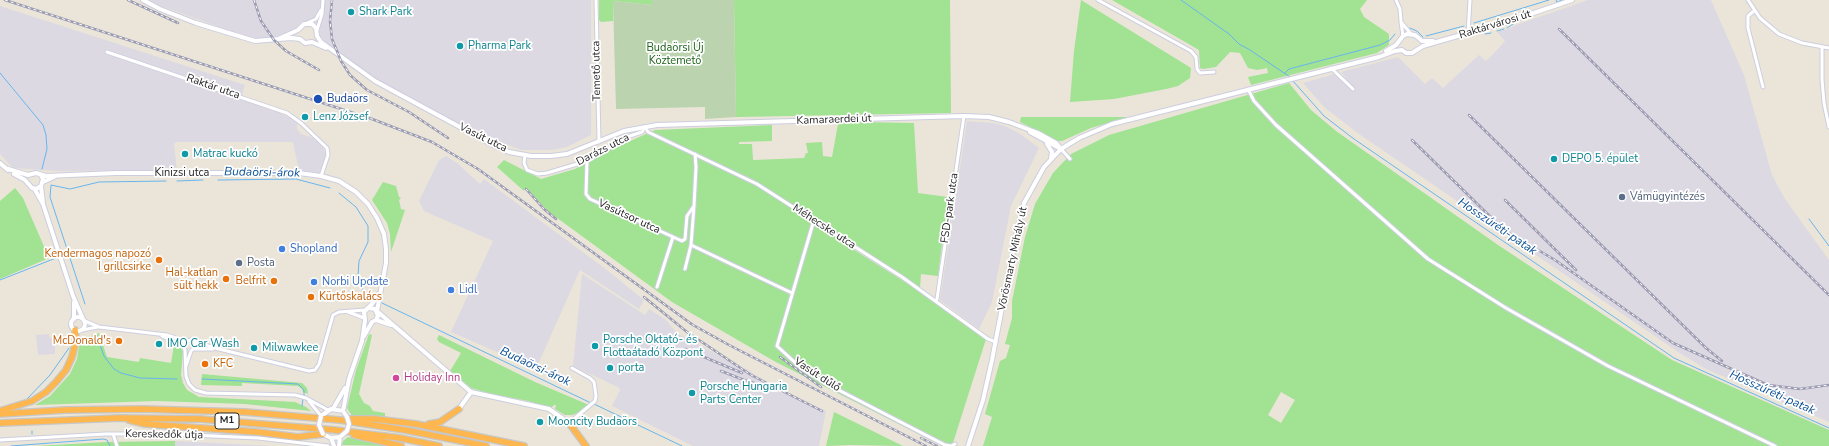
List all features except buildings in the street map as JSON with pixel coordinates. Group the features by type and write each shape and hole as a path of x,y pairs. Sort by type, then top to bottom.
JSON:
{"highway":[{"path":"0,412 32,401 46,392 56,382 66,370 72,357 76,340 75,330"},
{"name":"M1","path":"0,412 142,408 245,412 340,420 405,430 486,446"},
{"path":"416,424 440,422 459,409"},
{"path":"119,418 145,424 257,432 298,437 323,434"},
{"name":"M1","path":"0,423 119,418 215,420 335,430 400,438 440,446"},
{"path":"340,420 356,418 416,424 524,446"},
{"path":"570,423 586,446"},
{"path":"335,430 401,446"}],"street":[{"name":"Vasút utca","path":"143,0 177,16 221,32 255,41 300,39 305,43 312,42 334,53"},
{"path":"312,42 317,34 322,14 323,0"},
{"name":"Temető utca","path":"596,0 599,142"},
{"path":"1098,0 1194,53 1196,57 1196,69 1200,73 1214,72"},
{"path":"1396,0 1400,9 1401,21"},
{"path":"1468,34 1470,0"},
{"name":"Raktárvárosi út","path":"1248,89 1374,58 1395,50 1402,50 1410,53 1440,41 1468,34 1572,0"},
{"path":"1748,0 1754,11 1768,27 1782,36 1802,43 1822,48 1829,48"},
{"path":"306,23 316,19 322,8"},
{"path":"1754,11 1748,16 1748,28 1763,86"},
{"path":"1402,50 1400,42 1402,36 1402,22 1411,34 1419,40 1418,49"},
{"name":"Vasút utca","path":"278,39 298,30 306,23 313,25 321,42 334,53 375,81 420,107 509,152 544,157 567,154 624,131 645,127"},
{"path":"298,30 300,39"},
{"path":"1402,36 1411,34"},
{"name":"Raktárvárosi út","path":"1419,40 1428,42 1440,41"},
{"name":"Raktárvárosi út","path":"1374,58 1393,48 1400,42"},
{"path":"1822,48 1823,87 1829,127"},
{"name":"Raktár utca","path":"107,52 287,113 325,145 328,150 328,155 321,176"},
{"path":"1332,68 1353,89"},
{"path":"1248,89 1254,101 1276,125 1428,258 1506,308 1608,366 1774,446"},
{"name":"Vörösmarty Mihály út","path":"968,446 983,400 996,342 1021,212 1035,180 1051,158 1061,149 1083,136 1112,124 1248,89"},
{"name":"Kamaraerdei út","path":"645,127 964,116 996,118 1021,127 1056,143 1061,149"},
{"name":"FSD-park utca","path":"937,299 964,116"},
{"name":"Darázs utca","path":"524,155 524,163 529,171 538,174 555,171 587,161 627,137 642,132 645,127"},
{"name":"Méhecske utca","path":"645,127 648,132 744,177 902,277 988,339 996,342"},
{"name":"Kamaraerdei út","path":"1021,127 1044,142 1061,149"},
{"path":"1044,142 1051,149 1051,158"},
{"path":"1061,149 1070,160"},
{"path":"685,269 691,245 696,167 695,154"},
{"name":"Vasútsor utca","path":"587,161 586,194 590,199 682,241 685,239 687,216 694,206"},
{"path":"0,163 29,183 34,188 43,204 73,296 84,320 85,326 82,330"},
{"path":"8,169 21,174 36,174 41,176 43,204"},
{"name":"Kinizsi utca","path":"41,176 116,172 281,173 321,176 338,181 356,192 373,211 381,226 387,256 377,312"},
{"path":"29,183 31,175"},
{"name":"Kinizsi utca","path":"42,184 57,176"},
{"path":"34,188 42,184"},
{"name":"Vasút dűlő","path":"814,220 777,346 801,368 825,383 945,445 951,446 955,444"},
{"path":"657,287 673,237"},
{"path":"691,245 792,293"},
{"path":"73,296 74,319 72,325 75,330 99,327 158,334 185,341 190,340 219,350 305,371 312,371 319,364 332,318 336,313 365,310 369,308 381,290"},
{"path":"369,308 373,308 471,392 549,410 570,423 595,401 596,396 594,382 590,378 572,368"},
{"path":"333,409 353,369 362,341 365,310"},
{"path":"346,312 364,319 391,325"},
{"path":"362,341 378,316 377,312"},
{"path":"74,319 78,317 99,327"},
{"path":"158,334 184,348 192,350 219,350"},
{"path":"185,341 185,373 189,384 201,392 288,394 306,398 328,410"},
{"path":"185,373 194,342"},
{"path":"339,446 340,438 347,431 349,424 343,411 349,379"},
{"path":"459,409 471,392"},
{"path":"306,398 321,416"},
{"path":"340,438 330,438 323,434 319,425 321,416 328,410 333,409 343,411"},
{"path":"113,434 117,446"},
{"name":"Kereskedők útja","path":"0,440 113,434 188,434 328,446"},
{"path":"330,438 334,446"},
{"path":"280,446 281,441"}],"shaded area":[{"path":"149,0 591,0 591,135 567,147 552,150 522,150 484,137 374,78 331,49 320,35 318,25 313,22 306,21 296,29 267,39 255,38 222,28 161,6"},
{"path":"1588,0 1711,0 1744,75 1772,175 1785,199 1829,260 1829,422 1706,369 1678,352 1359,134 1324,107 1303,83 1334,74 1353,91 1355,89 1341,72 1398,57 1425,84 1432,78 1443,88 1479,55 1486,61 1495,52 1505,41 1497,32"},
{"path":"0,6 245,85 241,99 273,110 297,121 297,129 301,134 314,138 323,148 326,156 324,175 314,172 299,171 293,142 177,142 174,144 177,170 56,171 13,168 0,154"},
{"path":"967,121 993,123 1005,126 1019,133 1039,148 1011,206 992,302 979,329 940,300"},
{"path":"446,156 457,163 480,184 484,179 607,270 644,300 639,309 580,270 536,369 451,332 493,241 424,211 419,201 439,160"},
{"path":"582,274 645,315 649,309 665,319 677,333 720,356 743,371 745,368 766,382 826,411 819,446 693,446 612,406 620,390 618,387 573,366"},
{"path":"49,334 49,337 55,340 55,353 38,355 36,335"},
{"path":"175,441 274,446 175,446"}],"green space":[{"path":"599,0 652,0 652,5 613,1 613,21 601,22 599,20"},
{"name":"Budaörsi Új Köztemető","path":"652,0 734,0 736,117 705,119 705,107 616,109 613,1 652,5"},
{"path":"734,0 950,0 951,113 736,117"},
{"path":"1081,0 1191,68 1190,78 1178,86 1166,89 1114,99 1070,102 1074,51"},
{"path":"1112,0 1367,0 1360,9 1364,17 1389,34 1389,45 1377,53 1251,85 1248,77 1268,73 1267,68 1257,70 1248,68 1240,53 1230,52 1216,67 1200,68 1199,50"},
{"path":"1289,83 1311,110 1336,131 1498,245 1672,360 1829,430 1829,446 983,446 992,417 985,414 1000,361 1006,358 1010,345 1005,344 1012,318 1012,301 1025,237 1035,204 1053,173 1071,154 1109,135","holes":["1281,392 1295,400 1281,423 1268,415"]},
{"path":"1021,117 1128,117 1091,128 1062,141 1058,141 1020,122"},
{"path":"855,122 914,123 918,193 948,197 938,276 921,274 920,288 838,234 837,239 908,284 986,339 952,446 942,446 774,361 672,302 549,212 526,188 524,191 497,167 504,160 541,179 575,169 612,149 655,130 772,125 772,141 739,142 739,144 752,144 753,160 804,158 806,153 808,153 806,143 822,142 823,156 832,157 838,124"},
{"path":"383,182 396,186 399,197 401,198 399,200 401,209 405,210 391,252 390,234 387,223 372,200"},
{"path":"15,188 23,198 49,258 0,279 0,201"},
{"path":"99,333 107,357 139,362 140,358 171,363 174,345 181,348 183,352 181,375 183,383 187,390 199,397 295,402 311,411 245,404 156,401 35,405 50,396 70,374 77,359 80,340"},
{"path":"369,334 372,335 359,394 364,403 370,406 373,411 385,413 385,417 352,416 347,408 356,370"},
{"path":"439,335 535,382 589,405 580,412 572,415 565,415 555,409 556,405 551,408 528,401 487,393 471,388 450,371 461,353 439,342 437,339"},
{"path":"202,374 302,383 307,388 308,394 303,392 298,386 242,383 242,386 201,385"},
{"path":"834,412 903,446 826,446"},
{"path":"348,437 390,446 342,445 343,441"},
{"path":"175,441 175,446 35,446 107,442"}],"waterway":[{"name":"Hosszúréti-patak","path":"1181,0 1229,34 1239,44 1290,77"},
{"path":"1474,23 1549,0"},
{"path":"1556,0 1557,2 1562,0"},
{"path":"1507,28 1513,24"},
{"path":"1426,36 1464,26"},
{"path":"1410,28 1417,31 1423,37"},
{"path":"1497,31 1504,29"},
{"path":"1485,34 1491,33"},
{"path":"1285,73 1289,69 1380,45 1390,40 1395,34"},
{"name":"Budaörsi-árok","path":"0,73 43,125 46,135 47,149 42,169"},
{"name":"Hosszúréti-patak","path":"1293,81 1324,116 1354,139 1674,358 1829,428"},
{"name":"Budaörsi-árok","path":"218,180 296,179 330,188"},
{"name":"Budaörsi-árok","path":"177,181 203,180"},
{"path":"85,304 50,197 51,185 70,189 99,182 166,181"},
{"name":"Budaörsi-árok","path":"339,193 356,207 368,226 368,242 359,261 358,276 364,293 372,298"},
{"path":"1809,219 1829,246"},
{"path":"0,280 56,258"},
{"name":"Budaörsi-árok","path":"382,303 591,403"},
{"path":"87,341 97,336 104,356 114,369 121,373 140,378 177,379"},
{"path":"27,399 50,375 69,348"},
{"path":"202,379 298,384 304,390 304,396"},
{"path":"302,406 303,399"},
{"name":"Budaörsi-árok","path":"594,404 682,446"},
{"path":"11,446 103,439 107,440 110,446"}],"railway":[{"path":"5,0 372,119 432,142 478,169 693,325 926,446"},
{"path":"128,0 178,23"},
{"path":"254,0 261,21 274,40 286,51 319,70"},
{"path":"332,0 330,21 332,39 341,61 350,75 367,90 409,112 448,138"},
{"path":"1559,29 1829,295"},
{"path":"1469,115 1706,348 1722,361"},
{"path":"1412,140 1504,230 1555,260 1673,343 1768,385 1800,389 1829,385"},
{"path":"526,189 544,209 556,219"},
{"path":"1505,200 1576,270"},
{"path":"644,297 687,332 751,375 822,411"},
{"path":"685,349 742,373"},
{"path":"780,357 821,387"},
{"path":"721,371 761,385"},
{"path":"921,438 937,446"}],"place":[{"name":"Shark Park","path":"351,12"},
{"name":"Pharma Park","path":"460,46"},
{"name":"Budaörs","path":"318,99"},
{"name":"Lenz József","path":"305,117"},
{"name":"Matrac kuckó","path":"185,154"},
{"name":"DEPO 5. épület","path":"1554,159"},
{"name":"Vámügyintézés","path":"1622,197"},
{"name":"Shopland","path":"282,249"},
{"name":"Kendermagos napozó I grillcsirke","path":"159,260"},
{"name":"Posta","path":"239,263"},
{"name":"Hal-katlan sült hekk","path":"226,279"},
{"name":"Belfrit","path":"274,281"},
{"name":"Norbi Update","path":"314,282"},
{"name":"Lidl","path":"451,290"},
{"name":"Kürtőskalács","path":"311,297"},
{"name":"McDonald's","path":"119,341"},
{"name":"IMO Car Wash","path":"159,344"},
{"name":"Porsche Oktató- és Flottaátadó Központ","path":"595,346"},
{"name":"Milwawkee","path":"254,348"},
{"name":"KFC","path":"205,364"},
{"name":"porta","path":"610,368"},
{"name":"Holiday Inn","path":"396,378"},
{"name":"Porsche Hungaria Parts Center","path":"692,393"},
{"name":"Mooncity Budaörs","path":"540,422"}]}
